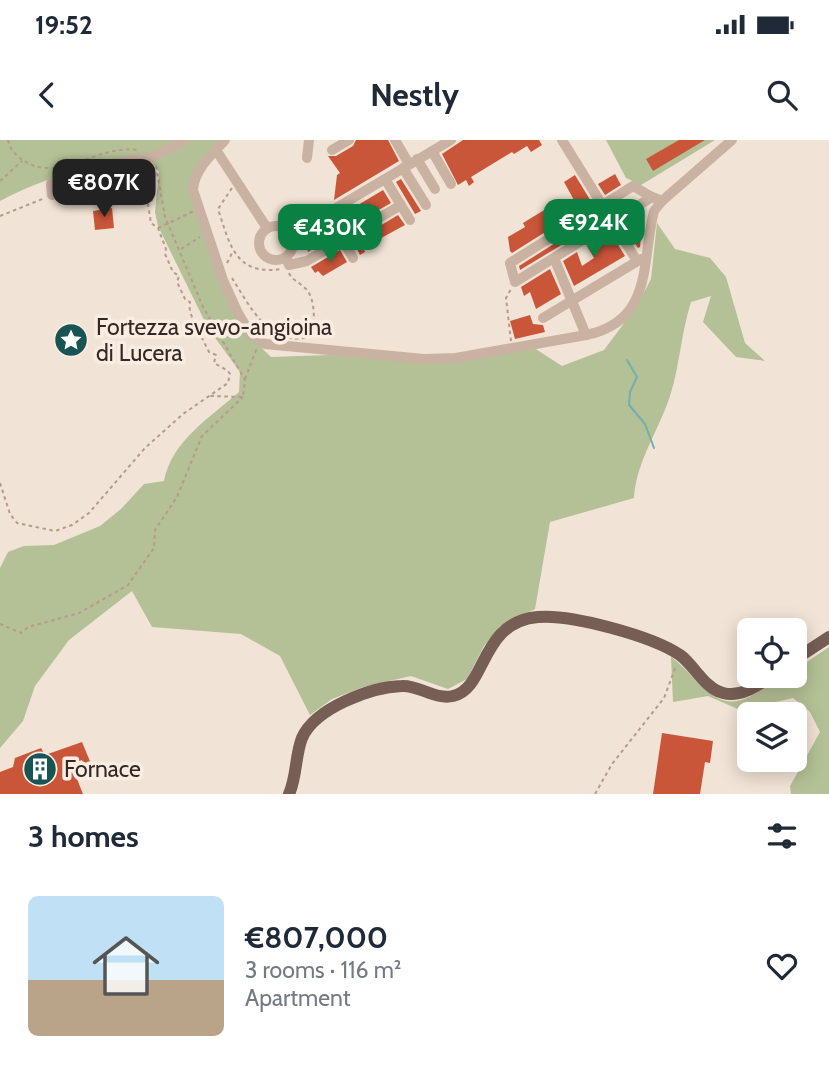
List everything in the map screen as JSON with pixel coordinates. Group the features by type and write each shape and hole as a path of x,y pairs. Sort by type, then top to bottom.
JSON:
{"main road":[{"path":"289,794 302,740 318,716 344,702 394,686 414,686 442,696 459,694 473,679 496,638 523,620 550,617 582,620 657,645 681,656 713,687 725,694 750,688"},
{"path":"807,651 829,637"}],"street":[{"path":"52,195 51,184 103,166 154,156 186,140"},
{"path":"225,140 195,178 194,190 228,291 251,335 265,344 424,359 456,358 596,333 623,318 641,289 657,199"},
{"path":"307,158 310,140"},
{"path":"332,150 349,140"},
{"path":"395,140 410,164 426,205"},
{"path":"292,234 451,140"},
{"path":"562,140 637,261"},
{"path":"657,199 633,186 510,263 515,282 613,222 657,199 732,140"},
{"path":"216,150 267,228"},
{"path":"432,151 452,184"},
{"path":"410,164 435,189"},
{"path":"385,179 410,220"},
{"path":"292,234 278,225 267,228 259,242 261,252 270,259 307,261 401,205"},
{"path":"328,214 353,258"},
{"path":"288,261 293,247 292,234"},
{"path":"542,318 648,256"},
{"path":"554,258 586,335"}],"path":[{"path":"8,140 11,151 23,160 51,168 101,152 128,149 140,150 154,156 165,217 203,307 245,380"},
{"path":"0,181 23,160"},
{"path":"0,216 52,195 120,185 149,173 151,179 147,188 152,200 148,205 151,223 158,228 166,249 164,254 178,276 177,282 185,299 190,302 189,308 197,326 203,330 201,336 209,352 216,355 214,363 230,374 228,383 178,418 145,448 89,513 72,525 55,531 17,523 10,514 0,483"},
{"path":"240,184 228,190 218,209 232,252 246,265 263,270 282,269 288,261"},
{"path":"158,228 196,210"},
{"path":"179,249 207,233"},
{"path":"226,264 232,252"},
{"path":"288,261 289,275 310,293 313,302 313,336 310,349"},
{"path":"229,274 256,317 267,328 280,336 305,339 313,336"},
{"path":"512,349 506,298 515,282"},
{"path":"0,624 21,633 28,627 79,613 128,585 154,548 155,530 177,496 202,436 243,397 245,380 259,340"},
{"path":"209,396 243,397"},
{"path":"595,794 612,764 664,698 681,656"}],"green space":[{"path":"0,140 225,140 201,166 192,190 249,336 271,357 330,355 449,362 528,344 562,366 604,350 637,306 651,279 657,223 675,249 710,258 726,277 745,343 765,361 736,357 703,322 711,296 691,302 670,396 643,459 634,498 550,522 535,609 500,626 484,646 467,679 448,689 411,676 363,687 332,699 310,715 280,656 241,634 152,627 132,591 69,640 35,686 23,721 0,748 0,568 8,552 24,546 54,545 100,526 121,509 144,484 164,481 168,466 184,442 239,392 240,372 208,328 158,226 155,212 159,172 148,158 72,172 0,201"},
{"path":"606,140 715,140 641,185 626,178"},
{"path":"829,647 829,794 791,794 790,786 798,772 807,772 807,755 820,732 807,710 807,702 798,702 793,698 775,702 737,702 737,709 708,696 673,702 671,657 712,694 728,701 748,698 765,688 807,688 807,662"}],"building":[{"path":"356,140 388,140 399,161 334,200 337,175 340,173 328,156 336,156 353,146"},
{"path":"463,140 539,140 542,145 531,152 527,146 514,154 512,152 471,177 474,182 469,186 466,180 458,185 442,154"},
{"path":"679,140 705,140 653,171 646,159"},
{"path":"615,174 621,185 605,195 598,184"},
{"path":"575,175 592,203 569,217 565,215 566,219 512,253 508,237 525,227 523,223 554,204 557,208 574,200 564,182"},
{"path":"401,179 421,211 415,214 396,182"},
{"path":"383,190 391,203 345,229 338,217"},
{"path":"112,208 114,228 95,230 93,211"},
{"path":"643,212 640,247 638,248 623,224"},
{"path":"398,215 405,225 363,248 365,252 360,255 353,242"},
{"path":"325,224 333,237 308,252 304,237"},
{"path":"610,232 625,256 574,286 563,261 577,252 582,266 594,258 587,246"},
{"path":"571,233 573,238 520,270 519,266"},
{"path":"340,250 347,262 323,276 318,271 315,273 311,267"},
{"path":"550,269 561,294 536,309 530,292 524,296 521,287"},
{"path":"530,315 533,324 543,325 545,332 515,339 510,321"},
{"path":"662,733 713,741 710,763 705,762 700,794 653,794"},
{"name":"Fornace","path":"82,742 94,771 87,774 82,760 71,764 83,794 0,794 0,772 13,767 15,758 41,748 45,755"}],"waterway":[{"path":"627,360 637,377 630,392 629,405 645,424 654,448"}],"place":[{"name":"Fortezza svevo-angioina di Lucera","path":"71,340"},
{"name":"Fornace","path":"40,769"}]}
